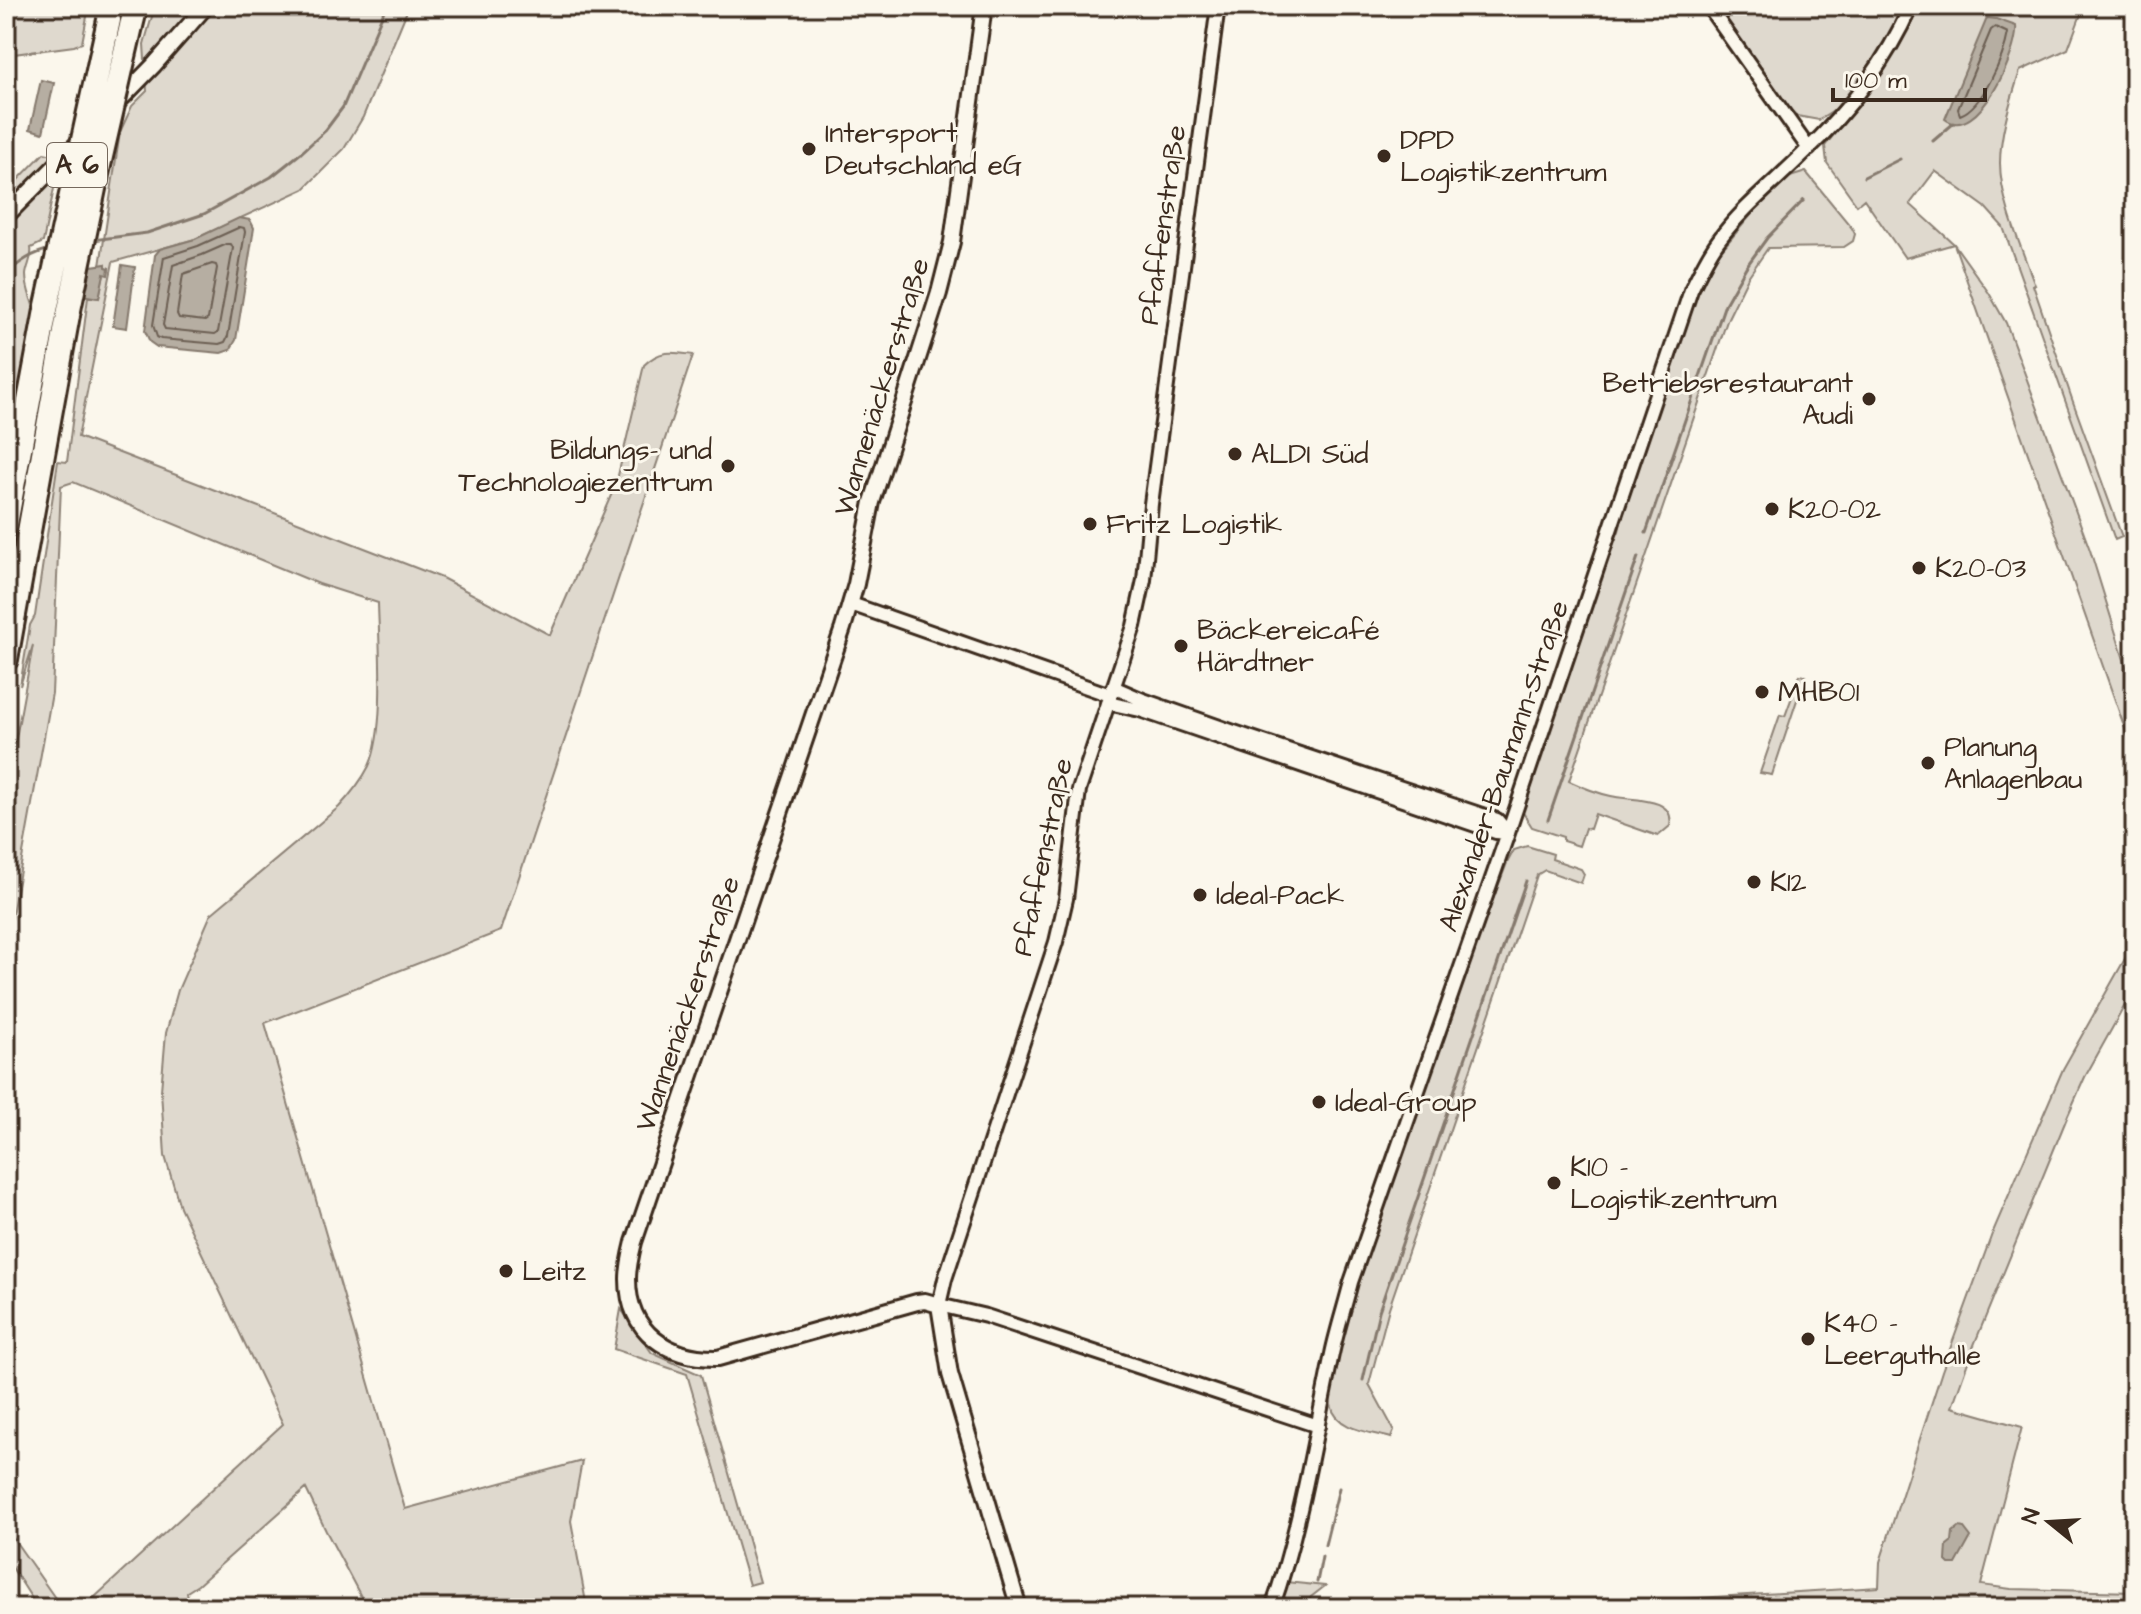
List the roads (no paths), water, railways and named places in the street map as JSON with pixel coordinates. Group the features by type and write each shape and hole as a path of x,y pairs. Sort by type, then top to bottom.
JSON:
{"highway":[{"name":"A 6","path":"6,524 57,313 122,15"},
{"name":"A 6","path":"6,659 57,313"}],"street":[{"path":"6,216 154,65 206,6"},
{"name":"Wannenäckerstraße","path":"984,6 952,242 939,293 872,502 851,604 634,1242 629,1264 630,1296 643,1329 657,1342 676,1353 699,1358 718,1358 925,1301 986,1316 1318,1426"},
{"name":"Pfaffenstraße","path":"1019,1608 950,1374 939,1305 1056,942 1066,899 1079,790 1131,634 1144,580 1151,504 1218,6"},
{"path":"1708,6 1809,149"},
{"name":"Alexander-Baumann-Straße","path":"1272,1608 1289,1553 1332,1350 1351,1282 1508,833 1691,290 1716,243 1735,219 1809,149 1852,102 1882,60 1911,6"},
{"path":"851,604 1111,695 1143,700 1230,736 1348,776 1497,820 1508,833"}],"water":[{"path":"1987,18 2016,26 2004,73 1983,107 1970,118 1958,123 1945,119"},
{"path":"41,80 54,83 43,133 30,129"},
{"path":"239,218 250,220 254,228 236,340 230,350 221,353 157,347 150,342 145,331 155,255 160,249 195,239"},
{"path":"106,264 108,275 104,274 99,298 59,291 63,270"},
{"path":"122,265 135,267 127,328 113,326"},
{"path":"1959,1527 1964,1528 1971,1537 1956,1564 1949,1564 1946,1561 1947,1545"}],"waterway":[{"path":"93,240 147,233 204,214 271,177 325,131 343,107 386,6"},
{"path":"1933,141 1954,123"},
{"path":"1864,177 1900,159"},
{"path":"1646,533 1725,304 1767,238 1804,200"},
{"path":"6,274 27,258 51,249"},
{"path":"1548,820 1638,557"},
{"path":"1363,1380 1379,1311 1526,881"},
{"path":"1325,1545 1339,1488"},
{"path":"1317,1582 1322,1557"}],"place":[{"name":"Intersport Deutschland eG","path":"809,149"},
{"name":"DPD Logistikzentrum","path":"1384,156"},
{"name":"Betriebsrestaurant Audi","path":"1869,399"},
{"name":"ALDI Süd","path":"1235,454"},
{"name":"Bildungs- und Technologiezentrum","path":"728,466"},
{"name":"K20-02","path":"1772,509"},
{"name":"Fritz Logistik","path":"1090,524"},
{"name":"K20-03","path":"1919,568"},
{"name":"Bäckereicafé Härdtner","path":"1181,646"},
{"name":"MHB01","path":"1762,692"},
{"name":"Planung Anlagenbau","path":"1928,763"},
{"name":"K12","path":"1754,882"},
{"name":"Ideal-Pack","path":"1200,895"},
{"name":"Ideal-Group","path":"1319,1102"},
{"name":"K10 - Logistikzentrum","path":"1554,1183"},
{"name":"Leitz","path":"506,1271"},
{"name":"K40 - Leerguthalle","path":"1808,1339"}]}
